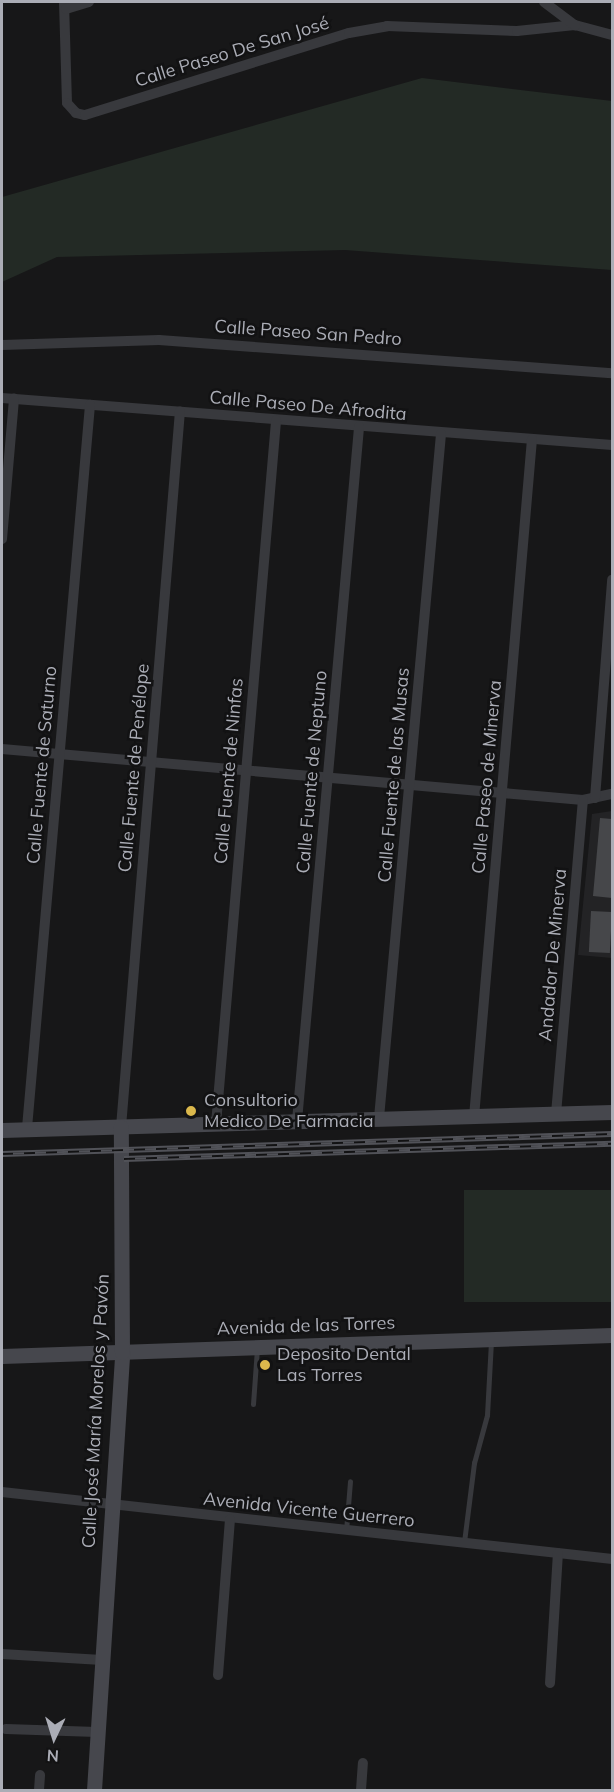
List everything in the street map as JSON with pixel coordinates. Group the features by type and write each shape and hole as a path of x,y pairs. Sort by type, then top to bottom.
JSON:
{"main road":[{"path":"2,1130 612,1112"},
{"name":"Calle José María Morelos y Pavón","path":"94,1791 122,1352 120,1127"},
{"name":"Avenida de las Torres","path":"2,1356 612,1335"}],"street":[{"path":"65,5 89,2"},
{"path":"544,2 575,25"},
{"name":"Calle Paseo De San José","path":"65,5 67,104 76,113 95,112 349,33 387,26 517,31 575,25 612,35"},
{"name":"Calle Paseo San Pedro","path":"2,345 159,340 612,373"},
{"name":"Calle Paseo De Afrodita","path":"2,398 612,446"},
{"path":"2,539 14,399"},
{"name":"Calle Fuente de Saturno","path":"27,1128 90,405"},
{"name":"Calle Fuente de Penélope","path":"120,1127 180,411"},
{"name":"Calle Fuente de Ninfas","path":"216,1124 276,421"},
{"name":"Calle Fuente de Neptuno","path":"297,1121 359,427"},
{"name":"Calle Fuente de las Musas","path":"379,1118 441,434"},
{"name":"Calle Paseo de Minerva","path":"474,1117 532,439"},
{"path":"595,798 612,580"},
{"path":"2,748 583,800 612,795"},
{"name":"Andador De Minerva","path":"556,1113 583,800"},
{"name":"Avenida Vicente Guerrero","path":"2,1492 230,1519 612,1559"},
{"path":"218,1675 230,1519"},
{"path":"550,1683 558,1553"},
{"path":"2,1654 102,1660"},
{"path":"6,1729 97,1732"},
{"path":"361,1791 363,1763"},
{"path":"39,1791 40,1775"}],"lane":[{"path":"464,1543 474,1463 487,1415 491,1339"},
{"path":"253,1404 257,1347"},
{"path":"345,1531 350,1481"}],"shaded area":[{"path":"422,78 612,101 612,270 345,250 57,257 2,282 2,197"},
{"path":"612,811 612,958 578,955 592,814"},
{"path":"464,1190 612,1190 612,1302 464,1302"}],"building":[{"path":"600,818 612,819 612,898 593,896"},
{"path":"591,911 612,912 610,953 589,952"}],"railway":[{"path":"2,1154 612,1134"},
{"path":"124,1159 612,1144"}],"place":[{"name":"Consultorio Medico De Farmacia","path":"191,1111"},
{"name":"Deposito Dental Las Torres","path":"265,1365"}]}
